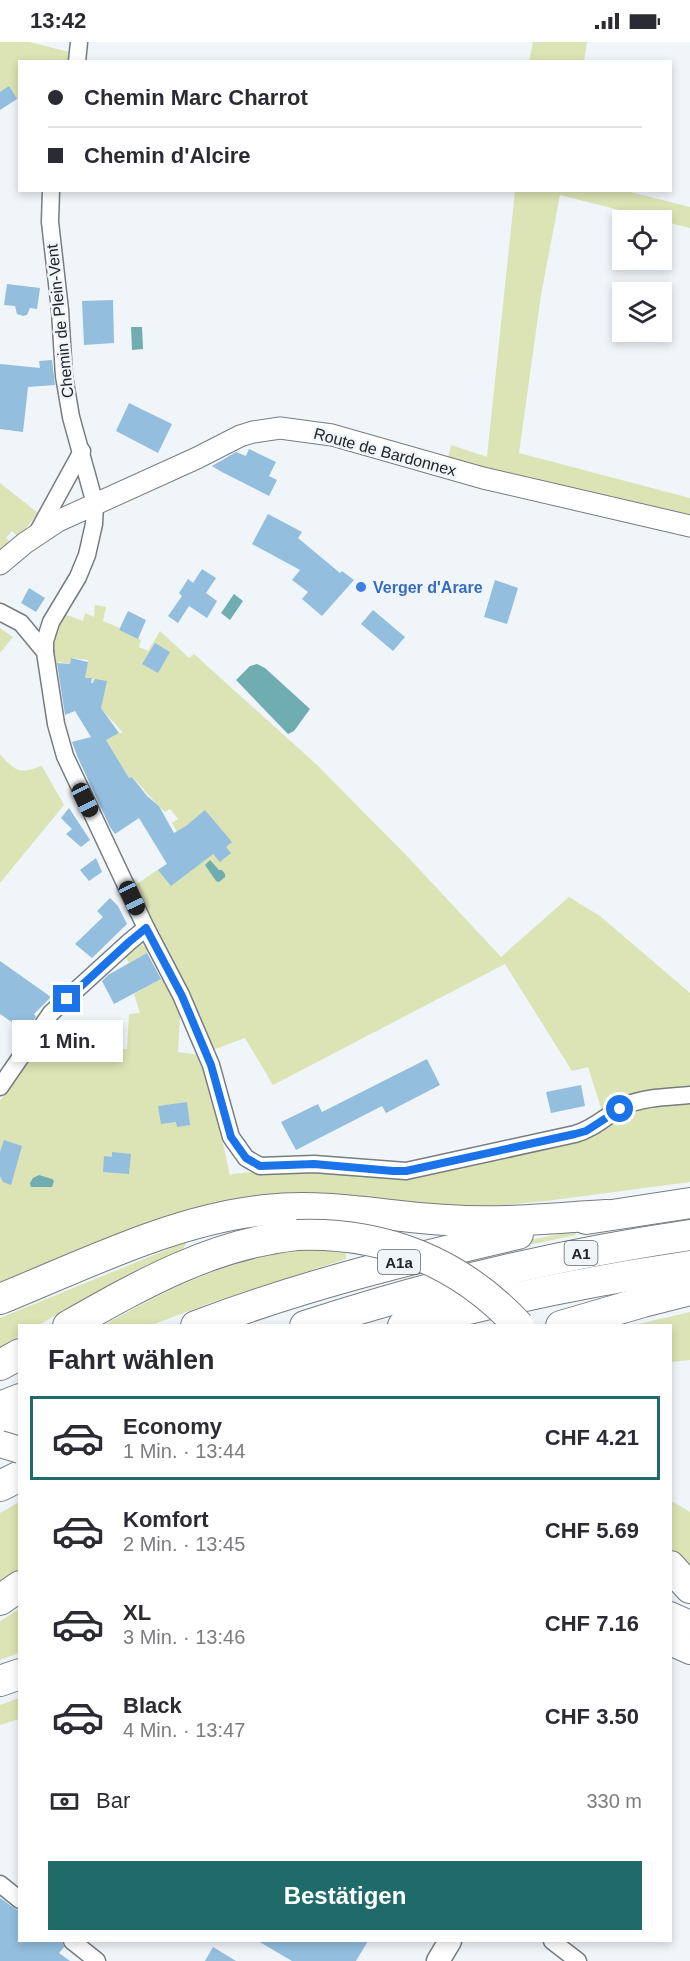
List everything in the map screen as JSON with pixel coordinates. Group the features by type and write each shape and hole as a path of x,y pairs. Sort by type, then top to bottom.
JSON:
{"highway":[{"name":"A1a","path":"202,1324 310,1287 388,1264 606,1215 690,1203"},
{"path":"0,1299 151,1239 190,1226 251,1211 315,1208 422,1219 478,1222 606,1215"},
{"path":"72,1324 163,1274 194,1261 247,1243 297,1235 326,1234 366,1239 424,1257 477,1288 517,1324"},
{"name":"A1","path":"311,1324 472,1276 579,1253 690,1234"},
{"name":"A1","path":"411,1324 532,1294 690,1266"},
{"path":"568,1324 690,1290"},
{"path":"456,1324 532,1294"},
{"path":"0,1365 18,1355"},
{"path":"0,1407 18,1401"},
{"path":"0,1455 18,1449"},
{"path":"0,1486 18,1477"},
{"path":"672,1568 690,1588"},
{"path":"0,1600 18,1587"},
{"path":"0,1681 18,1675"}],"main road":[{"path":"0,1422 18,1427"},
{"path":"0,1444 18,1448"},
{"path":"672,1620 680,1642"},
{"path":"438,1961 449,1942"}],"street":[{"path":"77,60 79,42"},
{"name":"Chemin de Plein-Vent","path":"45,651 45,641 51,622 78,577 87,555 94,524 95,504 82,450 71,417 63,366 60,310 49,216 51,192"},
{"name":"Route de Bardonnex","path":"0,564 36,535 58,521 240,436 280,428 332,435 483,478 690,526"},
{"path":"36,535 82,450"},
{"path":"0,612 21,623 45,651 56,724 65,756 146,928 182,996 211,1065 231,1137 246,1158 260,1166 314,1164 393,1171 420,1169 586,1131 620,1109 636,1102 690,1095"},
{"path":"0,1087 51,1013 146,928"},
{"path":"0,1884 18,1898"},
{"path":"73,1942 97,1961"},
{"path":"553,1942 578,1961"}],"green space":[{"path":"0,42 29,42 69,52 68,60 18,60 18,99 9,87 0,92"},
{"path":"533,42 587,42 584,60 529,60"},
{"path":"515,192 631,192 690,207 690,228 672,223 672,210 619,210 560,195 541,295 519,453 690,498 690,515 492,471 448,458 451,445 487,457"},
{"path":"0,483 38,513 19,537 12,531 6,538 12,544 0,554"},
{"path":"95,605 106,607 103,621 141,640 139,647 148,651 160,631 189,658 194,654 316,764 406,855 501,957 569,897 600,916 690,993 690,1089 603,1114 588,1067 572,1071 505,964 273,1085 245,1038 213,1050 134,886 175,858 177,832 172,823 178,819 170,809 165,812 133,777 129,778 106,740 123,733 101,708 86,708 93,679 85,678 88,660 71,658 70,664 58,662 55,670 55,641 64,614 83,621 85,613 94,617"},
{"path":"0,628 13,637 0,653"},
{"path":"0,754 18,770 42,766 64,805 0,883"},
{"path":"141,944 153,952 185,1017 180,1017 178,1052 200,1055 209,1079 230,1176 274,1170 312,1170 404,1178 582,1141 630,1111 652,1105 690,1101 690,1182 475,1208 441,1207 313,1193 246,1197 204,1206 158,1220 67,1254 0,1283 0,1101 35,1044 127,1049 129,1014 140,1013 134,994 162,978 149,952 129,963 124,955"},
{"path":"575,1231 576,1235 453,1261 516,1243"},
{"path":"188,1241 181,1252 130,1278 125,1276 41,1324 18,1324 18,1337 0,1347 0,1318"},
{"path":"345,1249 346,1259 213,1302 154,1324 106,1324 205,1275 249,1260 308,1250"},
{"path":"690,1312 690,1360 672,1362 672,1324 639,1324"},
{"path":"672,1501 690,1512 690,1573 672,1549"},
{"path":"18,1503 18,1571 0,1583 0,1513"},
{"path":"18,1610 18,1653 0,1660 0,1621"},
{"path":"18,1698 18,1719 0,1725 0,1705"}],"water":[{"path":"131,327 142,327 143,349 132,350"},
{"path":"234,594 243,601 230,620 221,613"},
{"path":"257,664 265,668 310,709 294,731 288,734 236,680 250,666"},
{"path":"210,860 225,874 219,882 205,865"},
{"path":"39,1175 52,1179 54,1181 52,1187 31,1187 30,1183 33,1178"}],"building":[{"path":"9,86 17,99 0,110 0,92"},
{"path":"7,284 40,288 37,309 30,308 27,315 23,316 17,314 15,306 4,305"},
{"path":"113,300 114,343 84,345 82,301"},
{"path":"52,360 55,385 28,387 23,432 0,429 0,364 40,368 39,361"},
{"path":"129,403 172,424 158,453 116,431"},
{"path":"249,449 276,462 269,476 277,480 269,496 212,466 236,452 246,456"},
{"path":"268,514 302,532 298,538 340,573 342,571 354,580 322,616 302,599 308,592 292,580 300,570 252,544"},
{"path":"202,569 216,578 206,593 217,601 207,618 189,606 178,623 168,616 182,596 179,593 188,579 193,583"},
{"path":"495,580 518,588 507,624 484,617"},
{"path":"29,588 45,598 36,612 21,603"},
{"path":"373,610 405,637 393,651 361,624"},
{"path":"128,611 146,620 138,639 119,630"},
{"path":"155,643 170,652 158,673 142,664"},
{"path":"71,658 88,662 85,678 92,678 91,683 95,679 107,681 101,708 119,733 106,740 129,778 132,777 147,796 159,806 174,833 205,810 232,842 226,847 231,853 220,862 213,854 171,886 158,870 167,864 139,818 115,834 72,742 91,737 75,711 65,715 57,663 70,664"},
{"path":"69,808 90,840 81,847 66,834 72,829 61,818"},
{"path":"96,858 102,872 89,881 80,870"},
{"path":"110,898 118,906 127,924 92,958 75,944 103,917 97,911"},
{"path":"147,953 161,979 114,1004 102,981 108,975"},
{"path":"0,961 51,997 34,1014 36,1017 19,1041 13,1036 19,1027 0,1014"},
{"path":"427,1059 440,1085 386,1113 382,1106 296,1150 281,1122 318,1104 322,1112"},
{"path":"581,1085 585,1106 551,1113 546,1092"},
{"path":"187,1102 190,1125 177,1127 176,1122 161,1124 158,1106"},
{"path":"4,1140 22,1146 11,1185 3,1182 0,1176 0,1152"},
{"path":"112,1152 131,1154 129,1174 103,1172 104,1156 112,1157"},
{"path":"0,1898 18,1911 18,1942 62,1942 64,1947 59,1953 70,1961 0,1961"},
{"path":"260,1942 367,1942 356,1961 292,1961"},
{"path":"213,1947 236,1961 205,1961"}],"place":[{"name":"Verger d'Arare","path":"361,587"}],"route":[{"path":"67,999 146,928 182,996 211,1065 231,1137 246,1158 260,1166 314,1164 393,1171 420,1169 586,1131 620,1109"}]}
